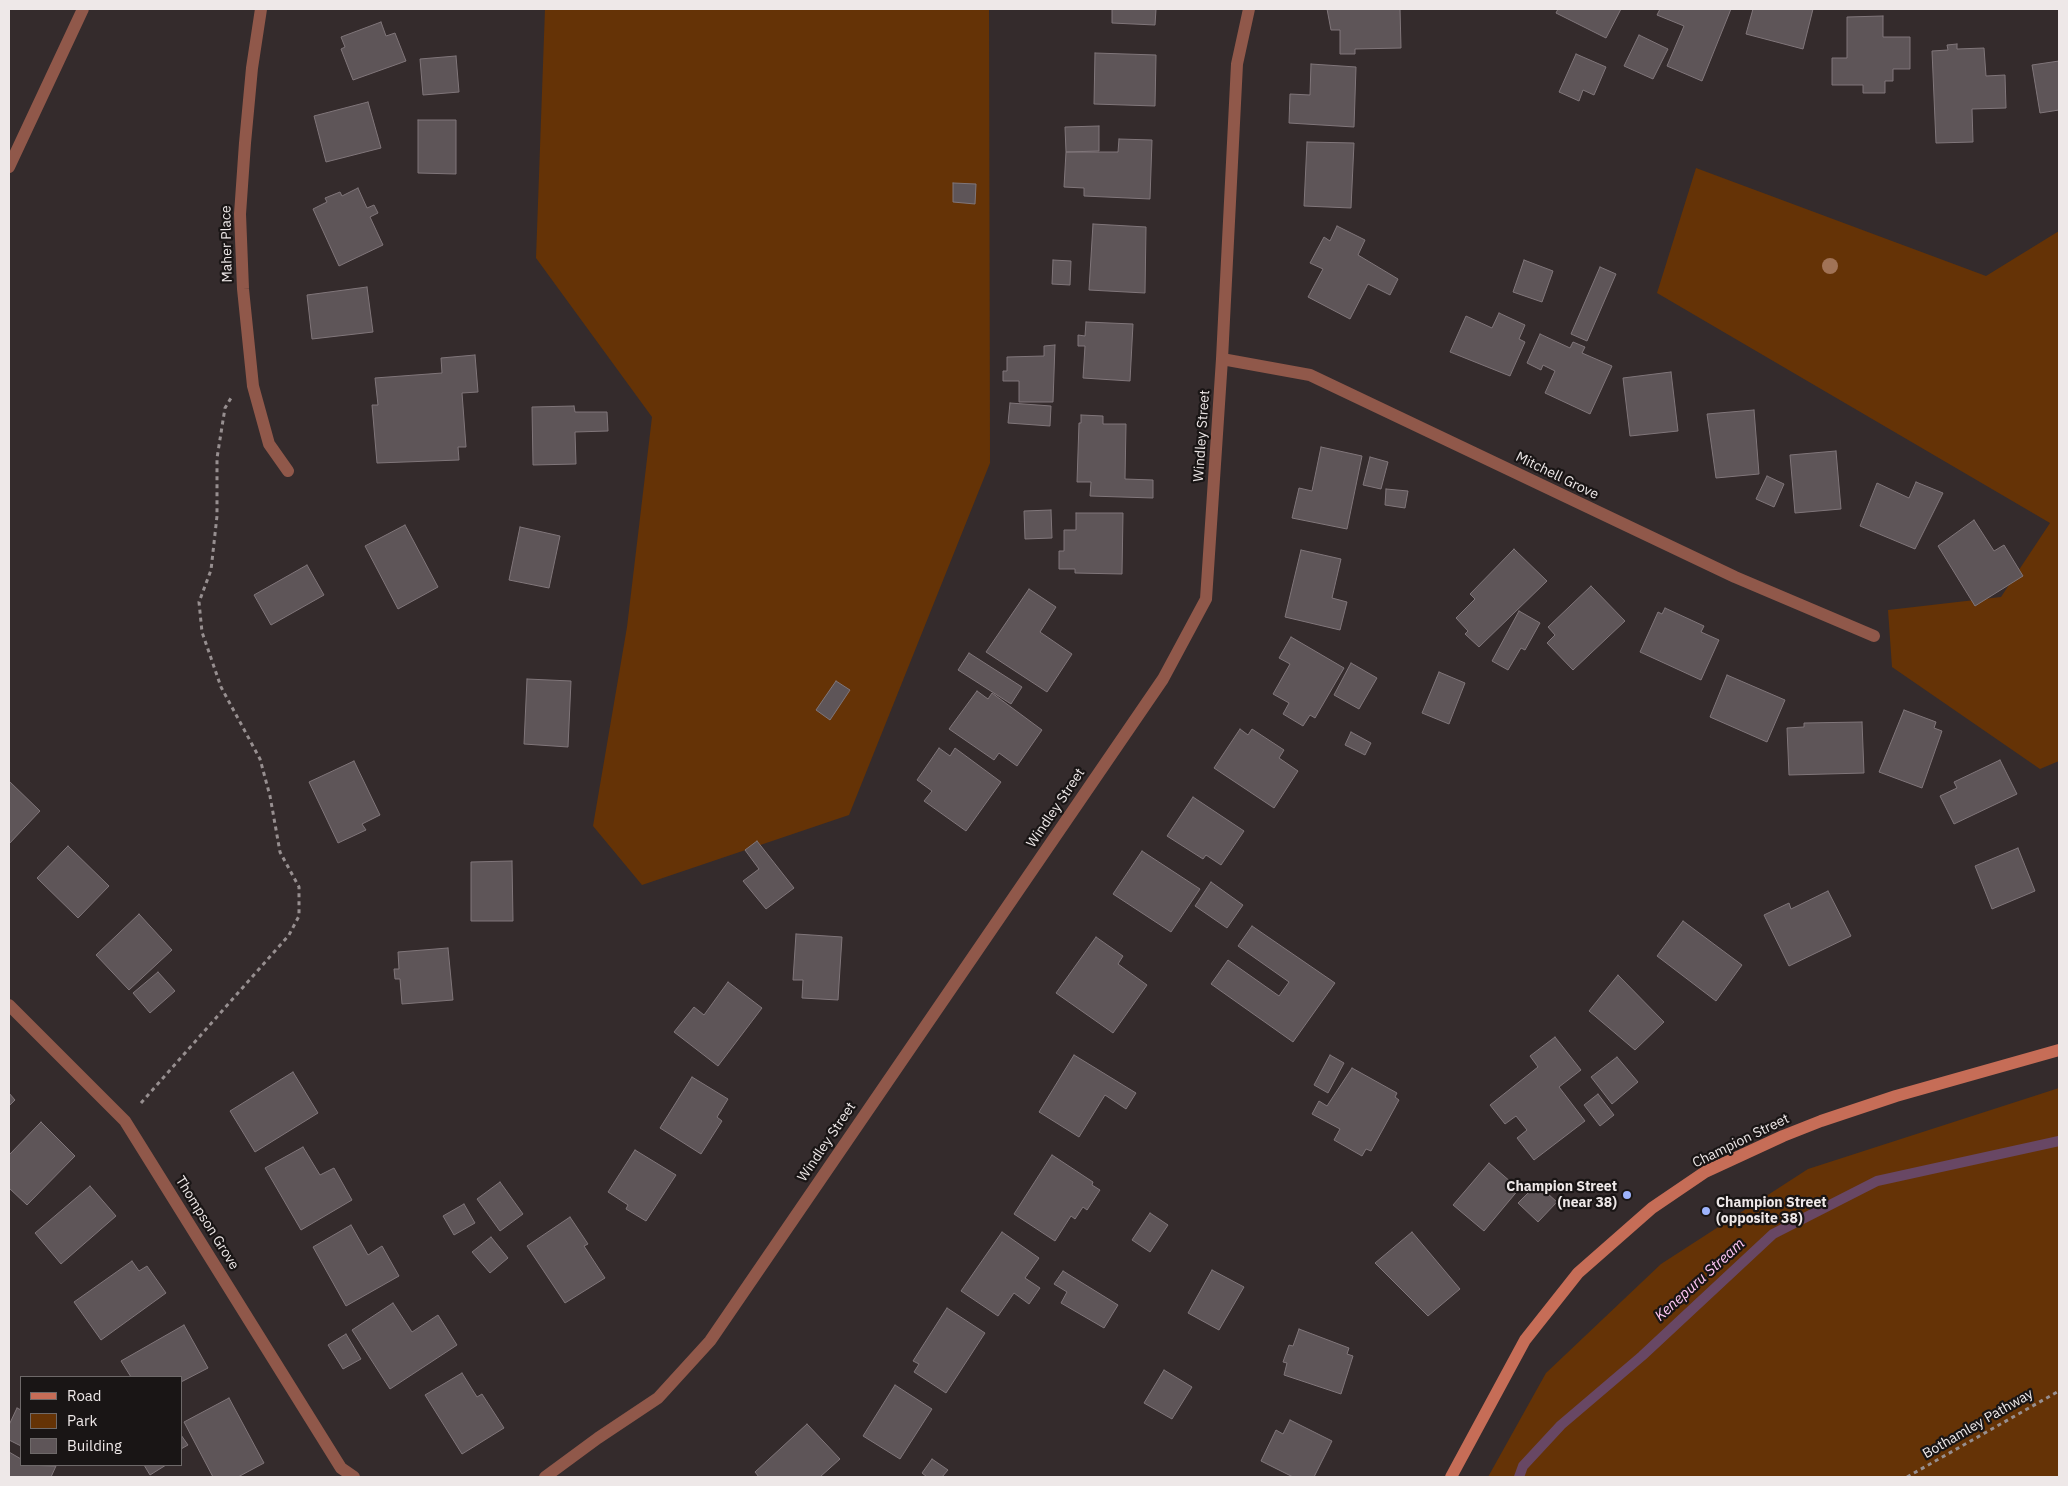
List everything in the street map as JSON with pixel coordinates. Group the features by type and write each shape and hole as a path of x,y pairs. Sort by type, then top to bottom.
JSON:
{"main road":[{"name":"Champion Street","path":"1451,1477 1524,1340 1578,1273 1652,1208 1705,1172 1783,1136 1821,1121 1896,1096 2059,1050"}],"street":[{"path":"9,166 83,9"},
{"name":"Maher Place","path":"261,9 251,77 240,214 243,289 253,386 269,444 288,471"},
{"name":"Windley Street","path":"545,1477 598,1438 658,1398 710,1341 1163,679 1206,599 1222,359 1237,64 1249,9"},
{"name":"Mitchell Grove","path":"1222,359 1310,375 1735,577 1874,636"},
{"name":"Thompson Grove","path":"9,1005 126,1121 341,1468 354,1477"}],"path":[{"path":"126,1121 289,935 299,916 299,888 280,852 270,796 260,759 221,686 202,632 200,602 211,570 217,516 217,458 225,408 236,391 253,386"},
{"name":"Bothamley Pathway","path":"1908,1477 2059,1391"}],"green space":[{"path":"545,9 989,9 990,463 849,815 642,885 593,826 627,627 652,417 536,258"},
{"path":"1696,168 1986,276 2059,231 2059,761 2040,769 1892,667 1888,610 2001,597 2050,523 1657,293"},
{"path":"2059,1088 2059,1477 1488,1477 1546,1373 1661,1264 1808,1169"}],"building":[{"path":"1112,9 1156,9 1155,25 1112,23"},
{"path":"1327,9 1400,9 1401,48 1355,49 1355,54 1340,54 1340,30 1331,30"},
{"path":"1558,9 1621,9 1606,38 1556,13"},
{"path":"1660,9 1731,9 1702,81 1667,66 1684,26 1657,15"},
{"path":"1753,9 1813,9 1803,49 1746,34"},
{"path":"1883,16 1883,37 1910,37 1910,69 1893,69 1893,81 1885,81 1885,93 1863,93 1863,85 1832,85 1832,58 1847,58 1847,17"},
{"path":"381,22 386,36 395,33 406,61 353,80 341,49 345,47 341,37"},
{"path":"1639,35 1668,49 1653,79 1624,66"},
{"path":"1957,44 1957,49 1984,48 1986,76 2005,75 2006,108 1972,109 1973,142 1936,143 1932,51 1948,50 1947,45"},
{"path":"1095,53 1156,55 1155,106 1094,104"},
{"path":"1576,54 1606,67 1594,95 1583,90 1579,101 1559,92"},
{"path":"456,56 459,92 423,95 420,59"},
{"path":"2059,61 2059,110 2040,113 2032,65"},
{"path":"1311,64 1356,67 1354,127 1289,123 1290,94 1310,95"},
{"path":"368,102 381,148 326,162 314,116"},
{"path":"418,120 456,120 456,174 418,173"},
{"path":"1099,126 1099,151 1066,152 1065,127"},
{"path":"1119,139 1152,140 1150,199 1084,196 1084,188 1064,187 1066,152 1118,152"},
{"path":"1307,142 1354,143 1351,208 1304,206"},
{"path":"953,183 976,184 975,204 953,202"},
{"path":"358,188 367,208 374,205 378,213 370,217 383,245 339,266 313,209 327,202 325,198 340,192 342,196"},
{"path":"1093,224 1146,227 1145,293 1089,290"},
{"path":"1337,226 1365,240 1358,255 1398,279 1390,295 1368,284 1350,319 1308,297 1323,269 1310,263 1324,237 1330,241"},
{"path":"1053,260 1071,261 1070,285 1052,284"},
{"path":"1524,260 1553,271 1542,302 1513,292"},
{"path":"1600,267 1616,274 1587,341 1571,334"},
{"path":"367,287 373,332 312,339 307,295"},
{"path":"1499,313 1525,325 1519,339 1525,342 1510,376 1450,352 1466,316 1492,328"},
{"path":"1086,322 1133,324 1130,381 1083,378 1085,346 1078,346 1078,335 1085,336"},
{"path":"1540,334 1570,348 1573,342 1585,347 1582,353 1612,366 1590,414 1545,393 1555,371 1543,365 1541,370 1527,363"},
{"path":"1055,345 1053,402 1019,402 1019,381 1003,381 1003,371 1007,371 1007,357 1044,356 1044,346"},
{"path":"475,355 478,392 462,393 466,447 458,447 459,460 377,463 372,405 378,405 375,378 442,373 441,358"},
{"path":"1671,372 1678,431 1630,436 1623,378"},
{"path":"1010,403 1051,406 1050,426 1008,423"},
{"path":"574,406 575,412 607,412 608,431 575,432 576,464 533,465 532,407"},
{"path":"1754,410 1759,474 1716,478 1707,414"},
{"path":"1081,415 1103,416 1103,424 1126,424 1125,479 1153,480 1153,498 1090,496 1091,482 1077,482 1079,423 1081,423"},
{"path":"1321,447 1362,456 1347,529 1292,518 1299,488 1312,491"},
{"path":"1836,451 1841,509 1795,513 1790,455"},
{"path":"1370,457 1388,462 1381,489 1363,485"},
{"path":"1767,476 1784,484 1774,507 1756,499"},
{"path":"1916,482 1943,493 1915,549 1860,526 1877,483 1909,498"},
{"path":"1386,489 1408,491 1405,508 1385,505"},
{"path":"1051,510 1052,538 1025,539 1024,511"},
{"path":"1076,513 1123,513 1122,574 1075,573 1075,569 1059,569 1059,551 1064,551 1064,530 1076,530"},
{"path":"1974,520 1994,551 2004,545 2023,576 1975,606 1938,546"},
{"path":"405,525 438,587 398,609 365,546"},
{"path":"520,527 560,536 549,588 509,580"},
{"path":"1514,549 1547,581 1479,647 1465,634 1468,631 1456,618 1475,599 1470,594"},
{"path":"1301,550 1341,559 1332,598 1347,602 1340,630 1285,617"},
{"path":"307,565 324,595 271,625 254,595"},
{"path":"1591,586 1625,621 1573,670 1547,643 1555,635 1548,627"},
{"path":"1029,589 1056,607 1040,632 1072,654 1047,692 986,652"},
{"path":"1665,608 1704,626 1701,632 1719,640 1701,680 1640,652 1658,612 1662,614"},
{"path":"1519,611 1540,623 1525,650 1521,648 1508,670 1492,661"},
{"path":"1291,637 1344,668 1315,718 1310,715 1303,726 1283,714 1289,703 1273,694 1290,664 1279,658"},
{"path":"969,653 1022,687 1011,704 958,670"},
{"path":"1351,663 1377,678 1359,709 1334,695"},
{"path":"1439,672 1465,683 1449,724 1422,713"},
{"path":"1727,675 1785,700 1767,742 1710,717"},
{"path":"527,679 571,681 568,747 524,744"},
{"path":"836,681 850,690 830,720 816,710"},
{"path":"977,691 988,699 992,693 1042,730 1017,766 999,753 994,760 949,729"},
{"path":"1904,710 1936,722 1934,728 1942,731 1922,788 1879,772"},
{"path":"1862,722 1864,773 1789,775 1787,728 1804,727 1804,723"},
{"path":"1240,729 1248,735 1252,729 1284,750 1279,758 1298,771 1274,808 1214,768"},
{"path":"1351,732 1371,743 1365,755 1345,745"},
{"path":"939,748 950,756 955,748 1001,782 966,831 924,801 932,791 917,780"},
{"path":"2000,760 2017,794 1954,824 1940,796 1957,788 1954,782"},
{"path":"354,761 380,815 362,824 366,830 338,843 309,782"},
{"path":"9,781 40,811 9,844"},
{"path":"1193,797 1244,831 1221,865 1206,855 1203,859 1167,836"},
{"path":"757,841 794,888 766,909 743,881 759,869 745,850"},
{"path":"68,846 109,886 78,918 37,878"},
{"path":"2018,848 2035,891 1992,909 1975,866"},
{"path":"1142,851 1200,889 1171,932 1113,894"},
{"path":"512,861 513,921 471,921 471,862"},
{"path":"1211,882 1243,905 1227,928 1195,906"},
{"path":"1828,891 1851,936 1789,966 1764,915 1789,903 1791,909"},
{"path":"139,914 172,950 129,990 96,955"},
{"path":"1683,921 1742,965 1716,1001 1657,956"},
{"path":"1252,926 1335,983 1293,1042 1211,984 1228,960 1279,996 1289,982 1238,946"},
{"path":"796,934 842,937 838,1000 802,998 803,980 793,980"},
{"path":"1096,937 1123,956 1118,964 1147,985 1113,1033 1056,993"},
{"path":"448,948 453,1000 402,1004 400,979 395,979 394,969 399,969 398,952"},
{"path":"158,972 175,991 150,1013 133,993"},
{"path":"1618,975 1664,1022 1635,1050 1589,1011"},
{"path":"728,982 762,1008 718,1066 674,1032 694,1007 704,1015"},
{"path":"1555,1037 1581,1070 1559,1087 1585,1121 1534,1160 1517,1138 1527,1130 1516,1116 1505,1124 1490,1105 1538,1067 1530,1056"},
{"path":"1074,1055 1136,1093 1126,1109 1105,1095 1079,1137 1039,1112"},
{"path":"1330,1055 1344,1063 1328,1093 1314,1085"},
{"path":"1617,1057 1638,1082 1612,1104 1591,1077"},
{"path":"1352,1068 1397,1093 1395,1097 1399,1100 1371,1151 1366,1149 1362,1156 1334,1140 1340,1129 1312,1114 1319,1101 1327,1106"},
{"path":"293,1072 318,1113 255,1152 230,1111"},
{"path":"692,1077 728,1099 717,1117 722,1121 701,1154 660,1128"},
{"path":"9,1093 15,1100 9,1106"},
{"path":"1598,1094 1614,1115 1600,1126 1584,1105"},
{"path":"41,1122 75,1156 27,1205 9,1188 9,1155"},
{"path":"303,1147 320,1175 334,1168 352,1200 301,1230 265,1168"},
{"path":"635,1150 676,1175 646,1221 626,1209 628,1205 608,1192"},
{"path":"1052,1155 1093,1182 1092,1185 1100,1190 1087,1210 1083,1207 1075,1219 1071,1216 1055,1241 1014,1214"},
{"path":"1489,1163 1519,1189 1484,1231 1453,1205"},
{"path":"500,1182 523,1214 500,1231 477,1199"},
{"path":"1537,1184 1557,1202 1538,1222 1518,1203"},
{"path":"90,1186 116,1216 61,1264 35,1233"},
{"path":"464,1204 475,1223 454,1235 443,1216"},
{"path":"1150,1213 1168,1225 1150,1252 1132,1240"},
{"path":"570,1217 588,1244 584,1246 605,1278 565,1303 527,1246"},
{"path":"351,1225 368,1255 382,1246 399,1276 346,1306 313,1247"},
{"path":"1002,1232 1039,1258 1025,1278 1040,1288 1029,1304 1014,1293 998,1316 961,1291"},
{"path":"1412,1232 1460,1289 1428,1316 1375,1263"},
{"path":"491,1237 508,1258 490,1273 472,1252"},
{"path":"132,1261 139,1271 147,1266 166,1293 101,1340 74,1302"},
{"path":"1212,1270 1244,1287 1219,1330 1188,1313"},
{"path":"1063,1271 1118,1305 1104,1328 1061,1303 1067,1292 1054,1284"},
{"path":"393,1303 412,1332 438,1315 457,1345 390,1389 352,1330"},
{"path":"947,1308 985,1333 946,1393 914,1372 919,1364 913,1361"},
{"path":"184,1325 208,1368 182,1381 182,1376 130,1376 121,1361"},
{"path":"1299,1329 1349,1348 1347,1354 1353,1356 1341,1394 1284,1375 1287,1363 1283,1362 1289,1345 1293,1346"},
{"path":"346,1334 361,1359 343,1369 328,1345"},
{"path":"1164,1370 1192,1387 1172,1419 1144,1403"},
{"path":"462,1373 477,1397 482,1394 504,1428 462,1454 425,1395"},
{"path":"895,1385 932,1409 900,1459 863,1436"},
{"path":"229,1398 264,1463 238,1477 213,1477 184,1422"},
{"path":"17,1408 20,1410 20,1446 9,1440 9,1425"},
{"path":"1290,1420 1332,1441 1314,1477 1293,1477 1261,1461 1276,1430 1283,1434"},
{"path":"807,1424 840,1459 820,1477 759,1477 755,1472"},
{"path":"182,1436 188,1445 182,1448"},
{"path":"9,1452 20,1458 20,1466 56,1466 51,1477 9,1477"},
{"path":"932,1459 948,1470 942,1477 927,1477 922,1473"},
{"path":"145,1466 164,1466 150,1475"}],"waterway":[{"name":"Kenepuru Stream","path":"1519,1477 1523,1466 1561,1425 1642,1356 1773,1234 1877,1181 2059,1141"}],"place":[{"name":"Champion Street (near 38)","path":"1627,1195"},
{"name":"Champion Street (opposite 38)","path":"1706,1211"}]}
